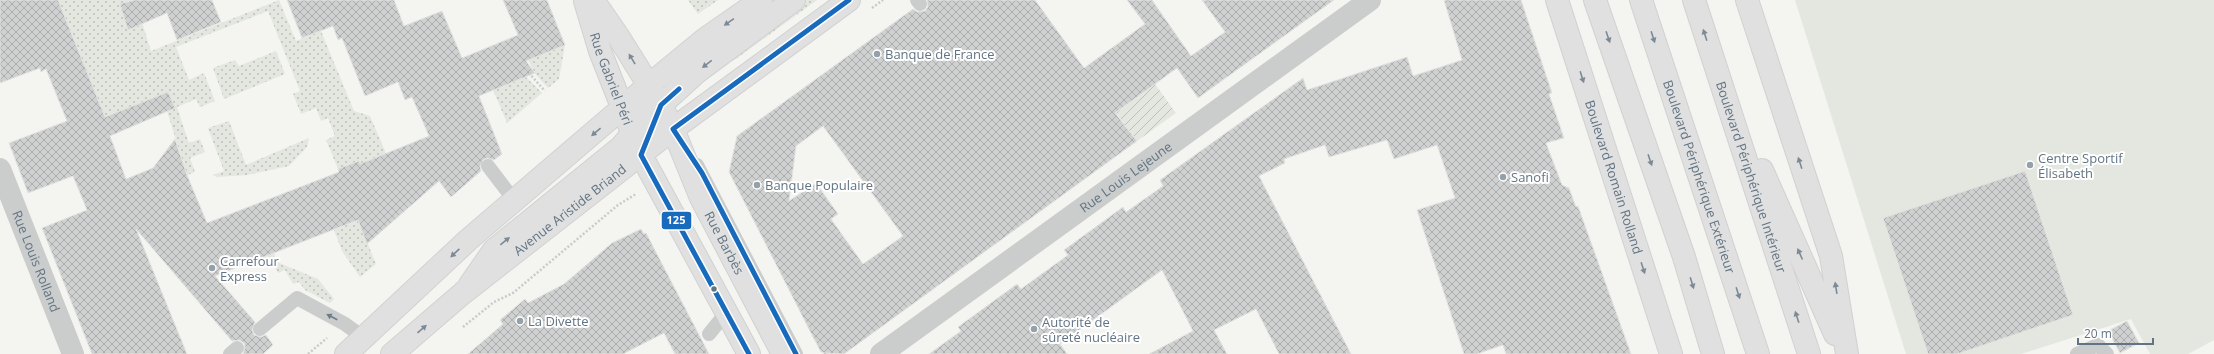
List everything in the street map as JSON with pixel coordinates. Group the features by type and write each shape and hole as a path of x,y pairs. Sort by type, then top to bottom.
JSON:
{"main road":[{"name":"Rue Gabriel Péri","path":"585,0 600,51 641,155"},
{"name":"Rue Gabriel Péri","path":"593,0 661,105 673,128"},
{"path":"346,354 468,240 623,109 648,85 705,39 761,0"},
{"path":"749,354 641,155 661,105 697,72 794,0"},
{"name":"Avenue Aristide Briand","path":"392,354 463,293 641,155 673,128 849,0"},
{"name":"Boulevard Romain Rolland","path":"1557,0 1671,354"},
{"path":"1595,0 1684,257 1713,354"},
{"name":"Boulevard Périphérique Extérieur","path":"1641,0 1758,354"},
{"name":"Boulevard Périphérique Intérieur","path":"1694,0 1809,354"},
{"path":"1747,0 1831,256 1845,354"},
{"path":"1717,70 1845,354"},
{"path":"463,293 494,250 621,147 632,134 648,85"},
{"name":"Rue Barbès","path":"673,128 701,198 783,354"}],"street":[{"name":"Rue Louis Lejeune","path":"881,354 1370,0"},
{"name":"Rue Louis Rolland","path":"0,169 73,354"}],"lane":[{"path":"673,128 702,173 796,354"},
{"path":"488,166 514,200"},
{"path":"260,329 297,298 344,324 364,338"},
{"path":"708,334 726,312"},
{"path":"2077,354 2098,345 2107,354"}],"path":[{"path":"524,62 528,72 545,90"},
{"name":"Avenue Aristide Briand","path":"459,330 494,302 518,288 618,205 638,193 648,193 660,189"}],"shaded area":[{"path":"55,0 135,0 151,51 279,0 296,41 321,31 354,111 370,116 388,158 361,166 359,161 338,169 326,140 335,136 328,118 321,121 316,108 301,114 293,94 300,91 268,11 176,47 189,80 204,73 215,101 200,107 196,99 177,107 189,143 200,139 205,152 190,158 195,172 187,175 162,95 105,117 91,82 77,88 64,58 79,51 63,12 60,12"},
{"path":"688,0 718,0 698,14"},
{"path":"806,0 817,0 733,61 729,56"},
{"name":"Centre Sportif Élisabeth","path":"1795,0 2214,0 2214,340 2188,354 2150,354 2131,319 2021,354 1906,354"},
{"path":"565,45 559,79 548,88 536,75 528,60"},
{"path":"276,51 285,74 224,99 213,68 235,60 239,66"},
{"path":"526,77 542,93 507,123 493,90"},
{"path":"1155,84 1176,113 1137,141 1116,113"},
{"path":"229,121 246,165 309,138 307,147 289,166 247,175 217,177 213,175 224,171 208,128"},
{"path":"358,220 376,264 360,277 342,251 334,230"},
{"path":"274,253 277,262 318,279 334,299 330,303 305,290 299,282 293,284 285,270 278,273 274,265 267,268 262,257"}],"building":[{"path":"0,0 58,0 105,117 168,92 175,108 110,136 126,179 153,168 175,139 187,175 207,223 339,172 338,169 359,161 360,164 429,136 412,97 405,100 398,82 365,96 342,38 338,40 333,26 302,38 287,0 394,0 404,26 442,11 462,58 518,35 503,0 547,0 565,45 526,61 535,73 479,96 502,154 494,160 487,158 483,160 480,167 481,171 451,197 439,181 367,244 358,220 215,276 255,322 252,330 254,335 261,337 266,335 273,345 263,354 243,354 245,347 244,343 239,340 232,341 136,229 187,354 92,354 42,228 87,210 73,176 28,193 9,143 67,121 46,69 41,72 40,68 0,83"},
{"path":"134,0 212,0 221,22 177,40 167,13 128,30 120,4"},
{"path":"927,0 1035,0 1084,68 1145,24 1127,0 1152,0 1191,56 1225,32 1202,0 1334,0 1198,98 1177,68 1115,113 1137,141 844,354 821,352 729,172 737,136 913,9 917,12 925,11 928,7","holes":["823,126 903,236 863,264 831,219 838,214 816,183 789,201 796,146"]},
{"path":"1444,0 1521,0 1552,93 1549,94 1564,138 1546,143 1562,185 1569,188 1576,207 1578,206 1631,354 1506,354 1503,345 1477,354 1464,354 1417,210 1455,198 1437,145 1394,159 1387,140 1329,157 1325,145 1284,159 1285,163 1259,176 1351,354 1279,354 1256,309 1214,330 1227,354 1149,354 1193,331 1162,270 1060,344 1067,354 929,354 961,331 958,327 1017,284 1021,289 1068,255 1064,250 1123,207 1126,212 1163,186 1160,180 1303,78 1307,90 1407,57 1413,76 1462,60"},
{"path":"2025,171 2073,315 1957,354 1928,354 1883,218"},
{"path":"641,229 644,234 646,233 709,354 675,354 664,333 623,354 468,354 503,324 500,320 525,299 528,303 564,284 612,243"},
{"path":"2127,321 2139,343 2120,353 2108,331"}],"transit line":[{"name":"125","path":"796,354 702,173 673,129 849,0"},
{"name":"125","path":"679,89 661,105 641,155 749,354"}],"place":[{"name":"Banque de France","path":"877,54"},
{"name":"Centre Sportif Élisabeth","path":"2030,165"},
{"name":"Sanofi","path":"1503,177"},
{"name":"Banque Populaire","path":"757,185"},
{"name":"Carrefour Express","path":"212,268"},
{"name":"La Divette","path":"520,321"},
{"name":"Autorité de sûreté nucléaire","path":"1034,329"}]}
